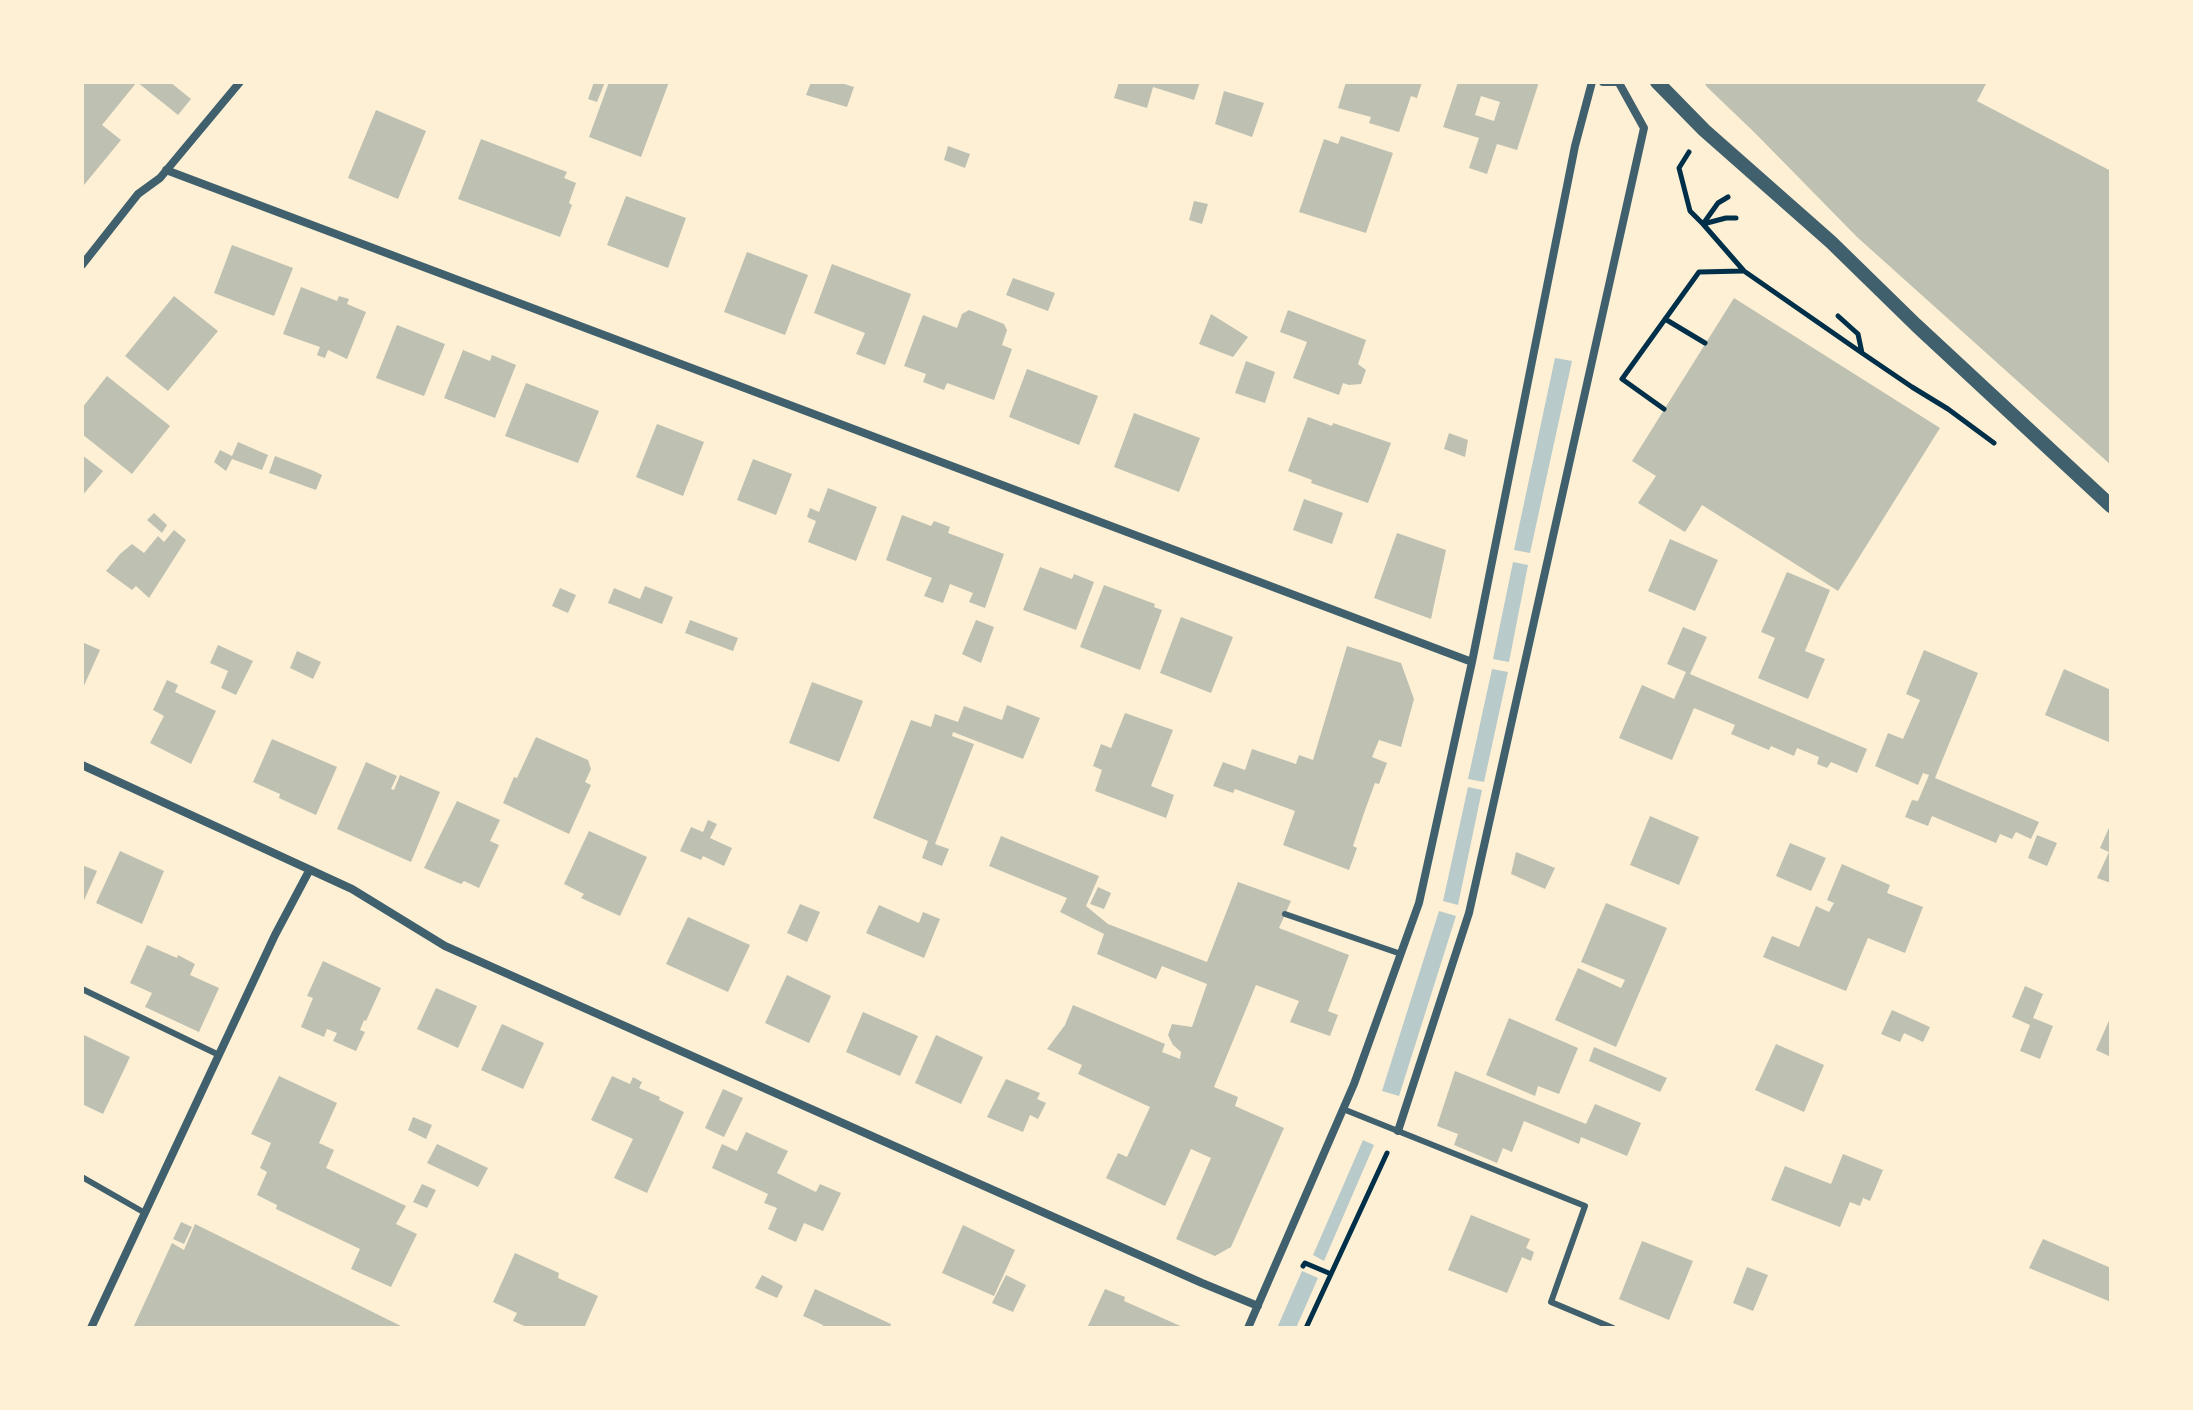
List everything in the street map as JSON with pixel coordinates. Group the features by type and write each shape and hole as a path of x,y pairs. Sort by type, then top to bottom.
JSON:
{"street":[{"path":"82,265 138,194 160,178 240,82"},
{"path":"1248,1328 1343,1109 1419,903 1472,662 1575,146 1592,82"},
{"path":"1398,1131 1469,913 1644,128 1620,82 1603,82"},
{"path":"1657,82 1704,130 1831,242 2111,506"},
{"path":"166,170 1472,662"},
{"path":"82,765 352,889 445,946 1258,1306"},
{"path":"91,1328 275,935 309,871"}],"lane":[{"path":"1285,914 1401,954"},
{"path":"82,989 219,1055"},
{"path":"1343,1109 1585,1206 1551,1302 1613,1328"},
{"path":"82,1177 145,1213"}],"path":[{"path":"1704,130 1679,168 1690,211 1744,271 1994,443"},
{"path":"1703,224 1718,203 1728,197"},
{"path":"1703,224 1736,218"},
{"path":"1664,409 1622,379 1699,272 1744,271"},
{"path":"1838,316 1858,334 1862,353"},
{"path":"1665,319 1705,343"},
{"path":"1306,1328 1398,1131"},
{"path":"1305,1263 1331,1274"}],"shaded area":[{"path":"1555,358 1572,361 1530,553 1514,550"},
{"path":"1513,562 1528,565 1509,662 1493,659"},
{"path":"1492,669 1508,672 1484,782 1468,779"},
{"path":"1468,787 1482,790 1458,905 1443,901"},
{"path":"1439,911 1456,916 1399,1096 1382,1091"},
{"path":"1363,1140 1374,1145 1324,1261 1313,1255"},
{"path":"1302,1271 1318,1278 1296,1328 1277,1328"}],"building":[{"path":"82,82 137,82 102,125 121,140 84,185 82,183"},
{"path":"137,82 170,82 191,99 178,115"},
{"path":"594,82 605,82 597,102 588,99"},
{"path":"609,82 669,82 641,157 589,137"},
{"path":"811,82 838,82 854,87 847,107 806,95"},
{"path":"1119,82 1200,82 1194,100 1153,87 1147,108 1114,98"},
{"path":"1346,82 1422,82 1417,98 1411,96 1399,132 1369,123 1371,117 1338,108"},
{"path":"1458,82 1539,82 1517,150 1497,144 1487,174 1469,168 1479,138 1443,127","holes":["1481,96 1500,102 1494,121 1475,115"]},
{"path":"1704,82 1987,82 1977,101 2111,171 2111,465 1857,237"},
{"path":"1224,91 1264,103 1252,137 1215,124"},
{"path":"376,110 426,131 398,199 348,178"},
{"path":"1341,136 1393,153 1366,233 1299,212 1324,139 1338,144"},
{"path":"481,139 567,172 564,178 576,183 569,203 572,205 560,237 458,199"},
{"path":"948,146 970,154 965,168 944,160"},
{"path":"626,196 686,218 668,268 607,245"},
{"path":"1194,201 1208,204 1202,224 1189,220"},
{"path":"232,245 293,268 274,316 214,293"},
{"path":"747,252 808,275 785,335 724,312"},
{"path":"832,264 911,294 885,365 856,354 865,333 814,313"},
{"path":"1013,278 1055,293 1048,311 1006,295"},
{"path":"301,287 337,301 339,296 349,299 347,304 366,312 347,359 328,350 325,358 317,355 320,347 283,334"},
{"path":"174,296 218,331 168,391 125,356"},
{"path":"1734,298 1940,428 1838,591 1702,505 1685,532 1638,503 1656,476 1632,461"},
{"path":"969,310 1004,324 1007,330 1002,345 1012,349 994,400 947,383 944,390 923,382 926,374 904,366 923,315 957,328 962,314"},
{"path":"1288,310 1366,340 1358,364 1366,370 1361,384 1343,383 1339,395 1293,378 1307,342 1280,332"},
{"path":"1211,314 1248,337 1233,357 1199,344"},
{"path":"397,325 445,344 424,396 376,378"},
{"path":"463,350 490,361 492,355 516,365 495,418 444,398"},
{"path":"1246,361 1275,372 1265,403 1235,393"},
{"path":"1027,369 1098,396 1079,445 1009,417"},
{"path":"107,376 170,426 132,474 82,434 82,408"},
{"path":"526,383 599,411 578,463 505,436"},
{"path":"1134,413 1200,438 1179,492 1114,467"},
{"path":"1308,417 1391,443 1368,503 1311,483 1312,480 1288,471"},
{"path":"657,424 704,442 683,496 636,477"},
{"path":"1449,433 1468,440 1465,457 1444,449"},
{"path":"238,442 268,455 262,470 232,459 226,471 214,462 220,450 232,456"},
{"path":"82,455 103,471 82,496"},
{"path":"275,456 322,475 316,490 269,473"},
{"path":"753,459 792,474 776,515 737,500"},
{"path":"828,488 877,507 856,561 808,542 816,521 807,517 810,508 819,512"},
{"path":"1304,499 1343,513 1332,544 1293,530"},
{"path":"154,513 167,525 162,533 147,520"},
{"path":"902,515 931,526 934,521 950,527 948,533 1004,554 985,608 969,602 973,593 950,584 943,603 924,596 932,578 886,560"},
{"path":"174,530 186,540 149,598 136,586 132,590 106,571 132,544 144,553 158,536 164,542"},
{"path":"1397,533 1446,550 1431,619 1374,598"},
{"path":"1670,539 1718,560 1695,611 1648,591"},
{"path":"1040,567 1072,579 1074,574 1094,582 1076,630 1023,610"},
{"path":"1787,572 1830,590 1805,651 1825,659 1808,699 1758,678 1775,638 1761,632"},
{"path":"1104,585 1155,604 1154,607 1162,610 1140,670 1080,647"},
{"path":"645,586 673,597 662,624 608,603 614,588 640,599"},
{"path":"560,588 576,595 568,613 552,606"},
{"path":"1181,617 1233,637 1211,693 1160,673"},
{"path":"690,620 738,638 733,651 685,633"},
{"path":"976,620 994,627 981,663 962,654"},
{"path":"1683,627 1707,637 1690,674 1867,749 1857,773 1831,762 1827,768 1817,764 1819,757 1797,748 1794,756 1771,746 1769,750 1731,734 1735,725 1694,708 1672,760 1619,738 1642,685 1674,699 1686,672 1667,664"},
{"path":"82,642 100,650 82,690"},
{"path":"218,645 253,661 236,695 221,688 228,671 210,663"},
{"path":"1347,646 1401,663 1414,699 1401,747 1379,740 1372,757 1387,763 1379,784 1375,783 1364,813 1349,870 1283,845 1295,811 1235,789 1233,793 1213,786 1223,762 1245,770 1252,749 1296,764 1299,755 1313,760"},
{"path":"1924,650 1978,673 1935,778 2039,822 2031,839 2016,832 2012,839 2000,834 1996,843 1932,816 1928,826 1905,817 1912,800 1918,801 1929,775 1923,773 1918,785 1875,766 1888,733 1903,739 1920,700 1906,694"},
{"path":"297,651 321,662 313,679 290,668"},
{"path":"2064,669 2111,690 2111,743 2045,715"},
{"path":"167,680 178,685 175,692 216,711 191,764 150,743 164,716 153,710"},
{"path":"812,682 863,701 839,762 789,743"},
{"path":"1007,705 1040,718 1023,759 953,732 952,736 974,744 935,844 949,849 942,866 922,858 928,841 873,818 911,720 931,727 935,714 958,722 964,706 1002,720"},
{"path":"1125,713 1173,730 1151,786 1174,795 1166,818 1095,791 1102,770 1093,766 1101,744 1111,748"},
{"path":"536,737 588,760 591,769 585,782 591,785 569,834 503,803"},
{"path":"272,739 337,767 316,815 253,782"},
{"path":"366,762 397,776 391,789 394,790 400,775 440,792 411,862 337,829"},
{"path":"457,801 500,820 490,841 499,845 479,888 424,868"},
{"path":"1650,816 1699,837 1679,885 1630,865"},
{"path":"708,820 717,824 710,838 732,848 724,866 703,856 701,860 680,851 691,827 703,832"},
{"path":"2111,823 2111,883 2097,878 2109,852 2100,848"},
{"path":"589,831 647,857 620,916 581,898 584,894 564,884"},
{"path":"2037,835 2057,843 2047,866 2028,858"},
{"path":"1001,836 1099,876 1086,906 1108,924 1207,962 1238,882 1291,901 1279,928 1349,955 1328,1011 1338,1015 1330,1036 1290,1022 1299,1001 1256,985 1214,1087 1238,1097 1235,1106 1284,1128 1231,1247 1215,1256 1176,1239 1211,1158 1191,1149 1165,1206 1106,1178 1118,1153 1127,1157 1150,1107 1078,1074 1082,1065 1047,1049 1065,1025 1073,1005 1165,1044 1162,1052 1180,1059 1181,1052 1168,1035 1172,1024 1192,1027 1207,984 1162,966 1156,979 1097,954 1104,934 1060,912 1067,898 989,866"},
{"path":"1790,843 1826,858 1811,891 1776,876"},
{"path":"120,851 164,871 142,924 96,903"},
{"path":"1516,852 1555,868 1545,889 1511,874"},
{"path":"1842,864 1890,885 1887,893 1923,907 1905,953 1868,938 1846,991 1763,957 1772,936 1799,947 1816,906 1829,912 1834,903 1827,900"},
{"path":"82,865 97,871 82,905"},
{"path":"1098,887 1111,893 1104,909 1090,904"},
{"path":"1606,903 1667,928 1616,1047 1555,1020 1578,968 1621,988 1625,980 1581,962"},
{"path":"800,904 820,912 807,942 787,933"},
{"path":"879,905 919,923 923,912 940,919 924,958 866,933"},
{"path":"688,917 750,945 728,992 666,964"},
{"path":"147,945 195,964 190,975 219,988 199,1032 145,1007 152,993 130,983"},
{"path":"323,961 381,988 360,1030 365,1032 356,1051 333,1041 337,1033 327,1029 324,1037 301,1027 313,998 307,996"},
{"path":"787,975 831,996 809,1043 765,1023"},
{"path":"2025,986 2043,994 2033,1018 2053,1026 2040,1059 2020,1051 2030,1025 2012,1017"},
{"path":"436,988 477,1006 458,1048 417,1029"},
{"path":"1892,1010 1930,1027 1923,1042 1904,1033 1900,1042 1881,1034"},
{"path":"863,1012 918,1036 900,1076 846,1052"},
{"path":"2111,1016 2111,1057 2096,1050"},
{"path":"1509,1018 1578,1048 1559,1094 1538,1086 1535,1096 1486,1075"},
{"path":"502,1024 544,1043 523,1089 481,1070"},
{"path":"82,1034 130,1057 103,1114 82,1104"},
{"path":"936,1035 983,1057 961,1104 915,1083"},
{"path":"1776,1044 1824,1065 1804,1112 1755,1090"},
{"path":"1594,1047 1667,1078 1660,1092 1589,1061"},
{"path":"1455,1071 1586,1124 1595,1104 1641,1123 1627,1156 1581,1137 1579,1144 1524,1121 1512,1152 1503,1148 1497,1163 1454,1145 1458,1134 1437,1126"},
{"path":"279,1076 337,1103 319,1143 334,1150 326,1168 406,1206 396,1224 417,1234 391,1287 351,1269 360,1249 276,1209 277,1205 257,1195 267,1172 260,1168 271,1143 251,1134"},
{"path":"612,1076 630,1084 633,1077 642,1082 639,1088 684,1112 647,1193 614,1178 633,1139 591,1120"},
{"path":"1006,1079 1040,1093 1037,1099 1046,1103 1038,1119 1030,1115 1023,1132 987,1117"},
{"path":"723,1089 743,1098 724,1137 705,1128"},
{"path":"413,1117 432,1125 426,1139 408,1130"},
{"path":"746,1132 788,1151 777,1173 816,1192 820,1184 841,1193 823,1231 804,1223 796,1242 768,1229 777,1208 764,1203 768,1194 712,1168 722,1144 737,1151"},
{"path":"437,1144 488,1168 478,1187 427,1163"},
{"path":"1843,1154 1883,1170 1870,1201 1863,1198 1860,1206 1850,1202 1840,1227 1771,1200 1785,1166 1831,1184"},
{"path":"422,1184 436,1190 427,1208 413,1202"},
{"path":"1471,1215 1530,1239 1526,1248 1534,1252 1531,1261 1522,1257 1507,1293 1448,1270"},
{"path":"181,1222 192,1227 184,1244 173,1239"},
{"path":"195,1224 405,1328 133,1328 172,1243 184,1250"},
{"path":"963,1225 1015,1250 994,1296 942,1273"},
{"path":"2043,1239 2111,1268 2111,1302 2029,1268"},
{"path":"1642,1241 1693,1261 1669,1320 1619,1299"},
{"path":"515,1253 559,1273 558,1278 598,1296 584,1328 529,1328 513,1321 517,1313 493,1302"},
{"path":"1747,1267 1768,1275 1753,1311 1733,1303"},
{"path":"762,1275 783,1286 777,1298 755,1288"},
{"path":"1006,1275 1026,1285 1013,1312 992,1303"},
{"path":"815,1289 891,1324 890,1328 822,1328 823,1325 803,1316"},
{"path":"1105,1289 1125,1297 1124,1301 1185,1328 1087,1328"}]}
